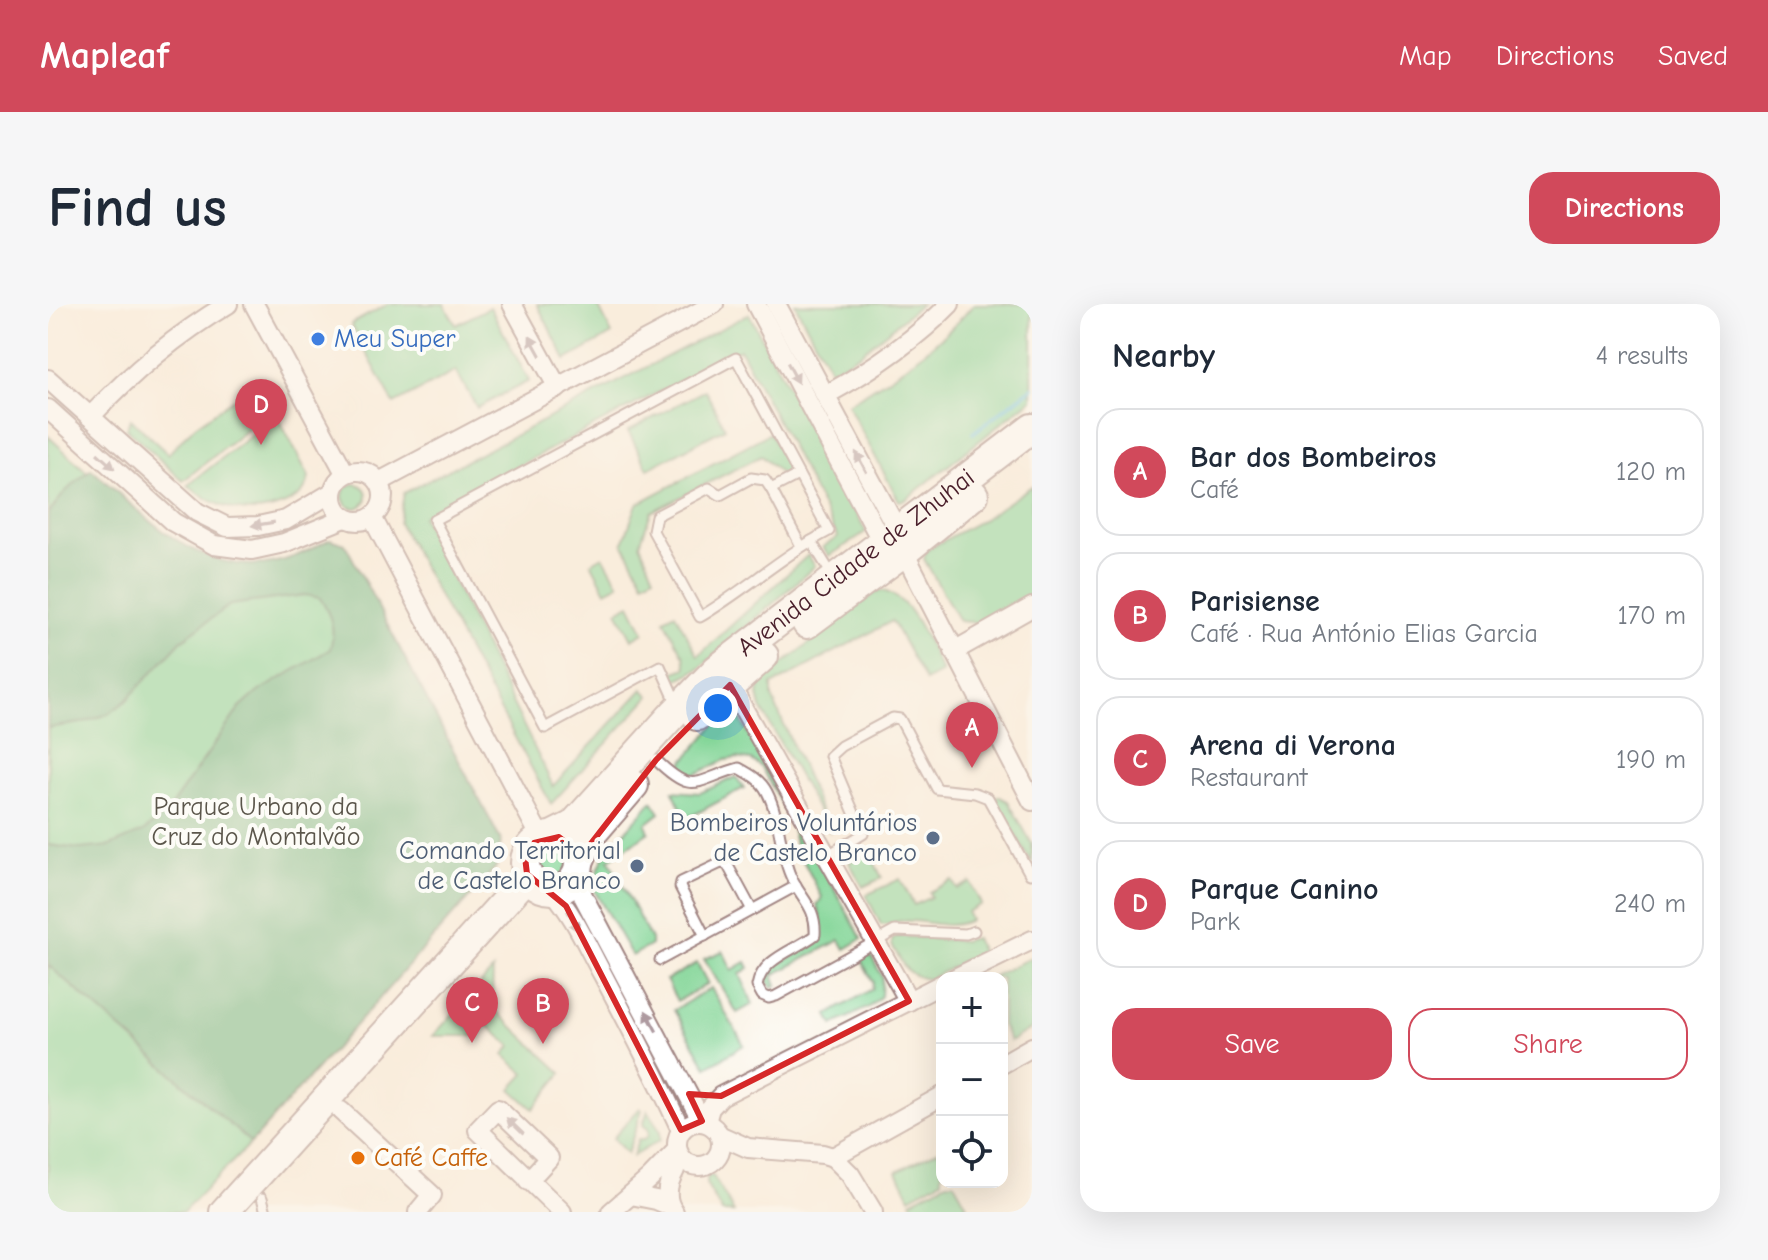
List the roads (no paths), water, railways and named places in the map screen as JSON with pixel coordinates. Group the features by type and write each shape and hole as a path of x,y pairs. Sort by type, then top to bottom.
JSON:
{"main road":[{"name":"Avenida Cidade de Zhuhai","path":"578,867 591,835 656,760 730,685 895,541 1032,428"},
{"name":"Avenida Cidade de Zhuhai","path":"546,837 573,825 717,669 835,579 1032,450"},
{"path":"224,1212 517,888 540,884 568,885 578,867 573,846 559,837 546,837 534,843 525,857 540,884"},
{"path":"259,1207 540,884"}],"street":[{"path":"90,417 122,383 171,341 228,304"},
{"path":"254,304 345,473"},
{"path":"512,304 558,388"},
{"path":"379,482 714,304"},
{"path":"756,304 895,541 1032,801"},
{"path":"776,304 826,395 895,541"},
{"path":"826,395 914,338 950,304"},
{"path":"48,379 197,512 227,527 258,526 286,520 333,492"},
{"path":"48,409 173,522 214,545 252,550 284,543 345,518 358,521 372,517 378,512 383,497 379,482 365,471 345,473 335,483 335,506 345,518"},
{"path":"372,517 546,837"},
{"path":"954,651 1032,607"},
{"path":"730,685 909,1001"},
{"path":"578,867 583,896 687,1090 711,1128 720,1150 715,1159"},
{"path":"540,884 564,904 646,1055 681,1130"},
{"path":"967,972 1032,940"},
{"path":"711,1128 710,1108 725,1094 936,987"},
{"path":"1008,1061 1032,1047"},
{"path":"687,1090 725,1094"},
{"path":"833,1157 936,1099"},
{"path":"341,1111 432,1195 418,1212"},
{"path":"683,1168 677,1150 677,1136 687,1124 711,1128 748,1148"},
{"path":"650,1178 706,1165 748,1148 823,1154 833,1157 850,1174 873,1212"},
{"path":"611,1212 677,1150"},
{"path":"672,1209 667,1194 669,1180 683,1168"},
{"path":"528,1181 562,1212"},
{"path":"631,1195 656,1200 672,1209"}],"lane":[{"path":"679,707 660,666 545,728 434,520 736,358 829,531 806,543 729,600 700,617 653,531 656,516 709,488 720,495 751,478 765,480 806,543 835,579"},
{"path":"771,489 798,475"},
{"path":"828,855 863,834 830,756 841,746 893,718 900,719 937,789 975,793 988,798 1030,874"},
{"path":"656,760 677,780 688,783 706,781 739,768 754,775 766,789 775,813 786,863 816,919 815,935 773,960 759,973 757,986 762,995 769,998 776,996 895,931 966,934 974,931"},
{"path":"705,936 680,887 681,882 721,863 727,864 752,910"},
{"path":"660,960 796,886"}],"waterway":[{"path":"973,433 1032,388"}],"place":[{"name":"Meu Super","path":"318,339"},
{"name":"Parque Canino","path":"261,445"},
{"name":"Bar dos Bombeiros","path":"972,768"},
{"name":"Bombeiros Voluntários de Castelo Branco","path":"933,838"},
{"name":"Comando Territorial de Castelo Branco","path":"637,866"},
{"name":"Arena di Verona","path":"472,1043"},
{"name":"Parisiense","path":"543,1044"},
{"name":"Café Caffe","path":"358,1158"}],"park label":[{"name":"Parque Urbano da Cruz do Montalvão","path":"256,822"}]}
